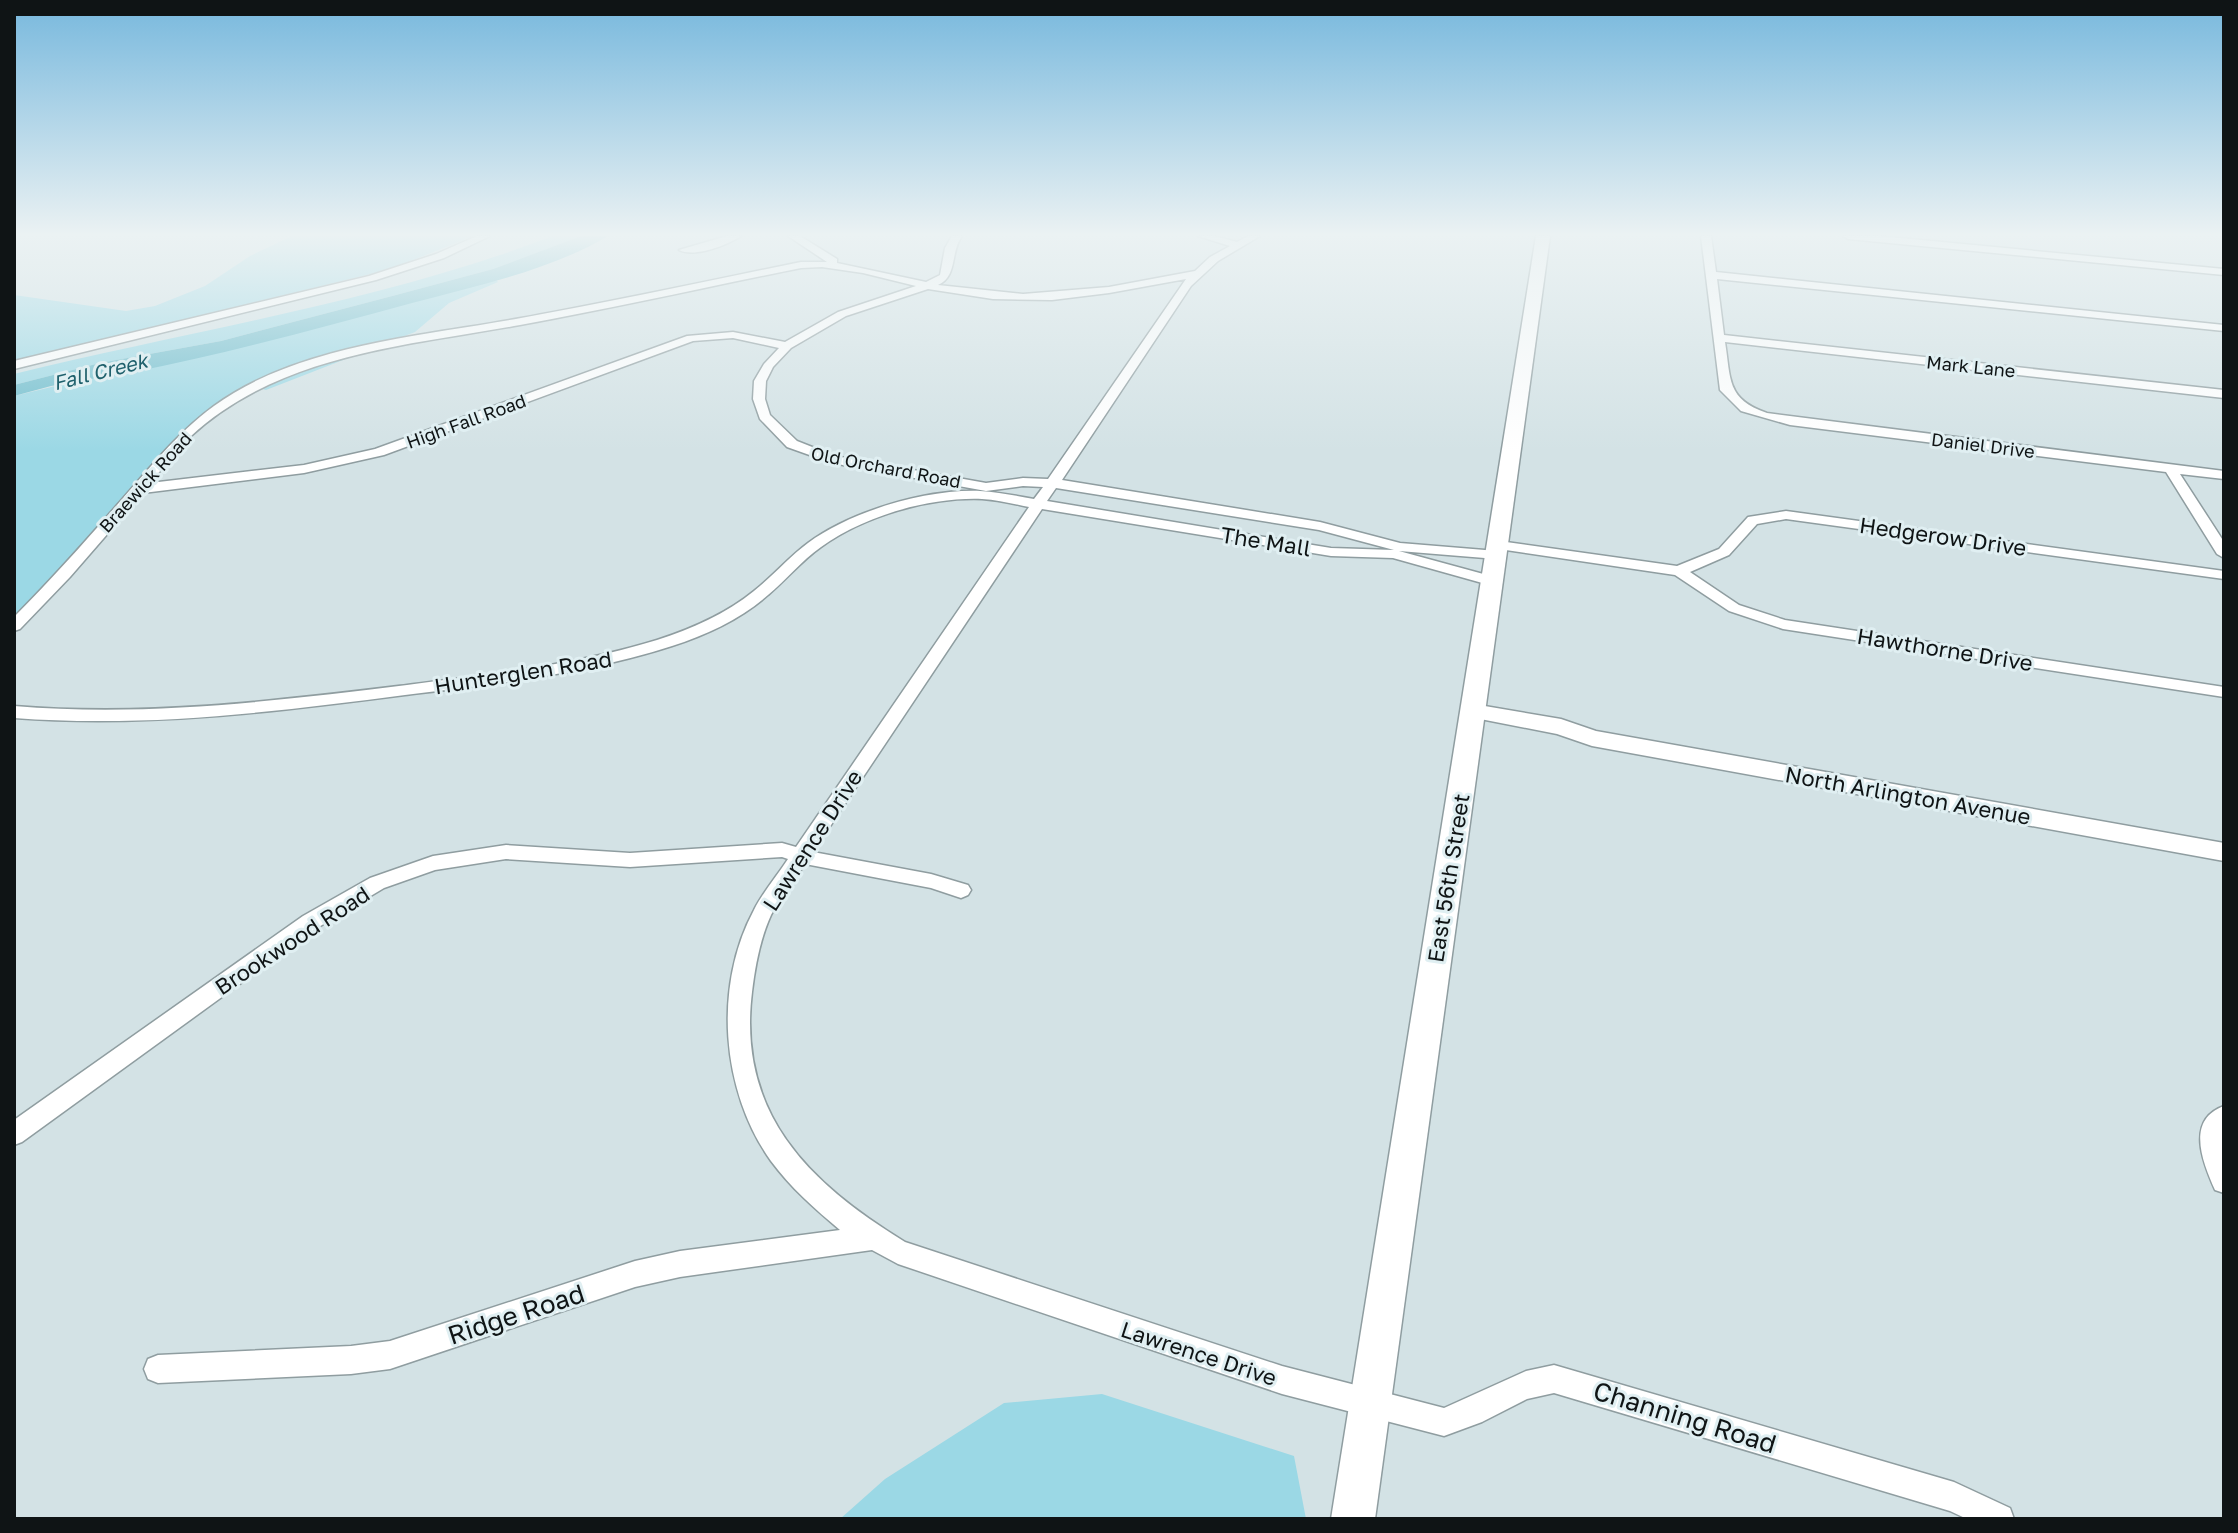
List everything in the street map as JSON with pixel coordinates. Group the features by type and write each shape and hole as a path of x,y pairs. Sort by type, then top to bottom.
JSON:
{"main road":[{"name":"East 56th Street","path":"1353,1519 1533,308"},
{"name":"North Arlington Avenue","path":"1472,717 1559,738 1592,738 2224,852"}],"street":[{"path":"14,365 252,308"},
{"name":"Braewick Road","path":"14,626 185,435 206,417 257,387 322,360 403,339 589,308"},
{"name":"Old Orchard Road","path":"863,308 842,314 787,346 765,369 759,395 764,416 785,439 808,452 832,459 984,491 1014,482 1051,483"},
{"name":"Lawrence Drive","path":"1173,308 772,896 746,954 737,1006 741,1066 753,1106 782,1157 819,1199 872,1238 945,1270 1282,1380 1370,1403"},
{"path":"1715,308 1719,338"},
{"path":"2026,308 2224,328"},
{"name":"High Fall Road","path":"138,489 304,469 379,452 682,340 728,335 787,346"},
{"name":"Mark Lane","path":"1719,338 2224,394"},
{"name":"Daniel Drive","path":"1719,338 1726,390 1732,399 1744,407 1790,421 2224,475"},
{"path":"2170,468 2224,554"},
{"name":"The Mall","path":"1051,483 1320,526 1394,550 1425,555 1493,581"},
{"name":"Hunterglen Road","path":"14,712 91,719 158,717 357,697 583,666 648,649 714,623 751,601 817,544 858,521 910,505 984,491 1038,504"},
{"name":"The Mall","path":"1038,504 1331,552 1394,550"},
{"name":"Hedgerow Drive","path":"1679,571 1724,552 1753,520 1786,515 2224,575"},
{"name":"The Mall","path":"1425,555 1498,550 1679,571"},
{"name":"Hawthorne Drive","path":"1679,571 1734,608 1783,624 2224,692"},
{"name":"Brookwood Road","path":"14,1134 310,922 362,891 425,866 471,855 506,852 630,860 701,858 774,850 801,854 826,863 931,881 961,890"},
{"path":"2221,1118 2211,1131 2211,1142 2224,1182"},
{"name":"Ridge Road","path":"158,1369 351,1360 390,1355 635,1274 680,1264 872,1238"},
{"name":"Channing Road","path":"1370,1403 1444,1422 1462,1417 1530,1384 1554,1379 1954,1497 1999,1519"}],"shaded area":[{"path":"14,308 102,308 126,311 146,308 233,308 14,361"},
{"path":"309,308 347,308 221,341 100,363 14,385 14,374"},
{"path":"382,308 444,308 415,332 266,390 252,386 222,403 14,620 14,396"},
{"path":"1102,1394 1294,1456 1306,1519 840,1519 885,1479 1004,1403"}],"water":[{"name":"Fall Creek","path":"347,308 395,308 239,348 134,372 136,368 111,371 92,379 14,396 14,385 100,363 221,341"}]}
